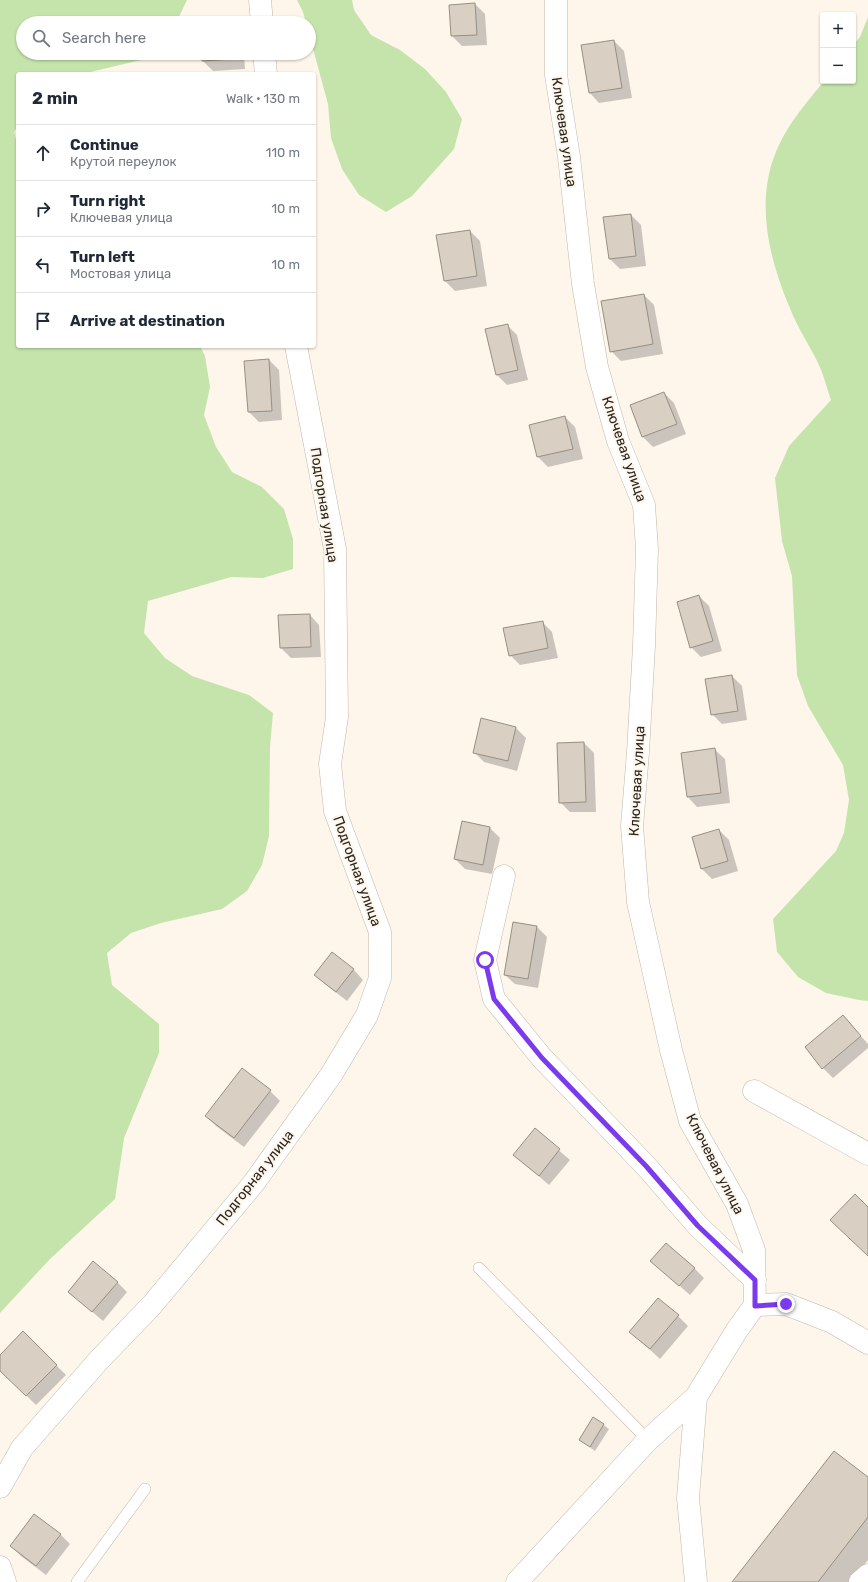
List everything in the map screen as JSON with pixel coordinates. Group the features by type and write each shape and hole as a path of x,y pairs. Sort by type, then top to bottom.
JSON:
{"street":[{"path":"260,0 261,16"},
{"name":"Ключевая улица","path":"556,0 556,75 568,157 583,284 597,367 618,441 644,505 647,549 644,646 632,826 638,902 671,1050 690,1121 737,1204 754,1250 755,1306"},
{"path":"265,60 266,72"},
{"name":"Подгорная улица","path":"0,1487 22,1448 99,1360 152,1305 254,1184 331,1075 367,1015 380,978 380,932 335,810 330,764 337,717 335,549 296,348"},
{"path":"504,876 485,960 494,999 542,1058 646,1166 698,1226 755,1280"},
{"path":"754,1091 868,1154"},
{"path":"517,1582 648,1440 696,1397 737,1330 755,1306 786,1304 832,1322 868,1343"},
{"path":"696,1397 688,1498 696,1582"},
{"path":"0,1567 6,1582"},
{"path":"860,1582 868,1575"}],"lane":[{"path":"479,1268 648,1440"},
{"path":"77,1582 145,1489"}],"green space":[{"path":"0,0 187,0 179,16 16,16 16,60 141,60 90,72 16,72 16,128 14,132 16,140 16,348 201,348 205,356 210,387 204,415 216,447 232,472 262,487 284,509 293,539 293,569 263,578 231,577 148,601 144,633 165,658 192,676 249,695 273,713 270,747 269,836 262,865 247,891 222,909 161,923 131,933 107,953 112,985 159,1024 159,1053 124,1138 115,1199 49,1260 0,1313"},
{"path":"297,0 352,0 354,10 371,35 400,50 425,69 446,92 462,119 454,149 412,196 386,212 359,195 342,169 331,138 328,104 316,60 316,16 304,16"},
{"path":"868,17 868,1001 826,993 798,977 777,952 773,919 836,851 844,833 849,800 843,765 808,706 797,675 792,576 782,541 775,478 789,446 831,400 819,365 792,314 775,267 770,247 766,206 767,185 771,165 783,136 788,128 822,84 856,84 856,42 860,37"}],"building":[{"path":"475,3 477,35 451,36 449,5"},
{"path":"614,40 622,88 589,93 581,45"},
{"path":"631,214 636,256 609,259 603,217"},
{"path":"470,230 477,276 444,281 436,235"},
{"path":"644,294 653,344 610,352 601,301"},
{"path":"508,324 518,370 496,375 485,329"},
{"path":"269,359 272,411 248,412 244,361"},
{"path":"664,392 677,424 642,437 630,405"},
{"path":"565,416 573,449 537,457 529,425"},
{"path":"699,595 713,641 690,648 677,602"},
{"path":"310,614 311,647 280,648 278,615"},
{"path":"543,621 548,648 509,656 503,628"},
{"path":"732,675 738,711 711,715 705,679"},
{"path":"481,718 516,727 508,761 473,753"},
{"path":"584,742 586,802 559,803 557,743"},
{"path":"715,748 721,793 687,797 681,753"},
{"path":"462,821 490,827 483,865 454,859"},
{"path":"719,829 728,861 701,869 692,837"},
{"path":"513,922 537,926 528,979 504,975"},
{"path":"332,952 354,969 336,992 314,975"},
{"path":"843,1015 861,1036 822,1069 805,1047"},
{"path":"242,1068 271,1090 234,1138 205,1116"},
{"path":"535,1128 560,1149 539,1176 513,1155"},
{"path":"855,1194 868,1207 868,1256 830,1220"},
{"path":"666,1243 695,1268 679,1286 650,1261"},
{"path":"93,1261 118,1282 92,1312 68,1292"},
{"path":"658,1298 679,1315 650,1349 629,1332"},
{"path":"23,1331 57,1365 26,1396 0,1371 0,1355"},
{"path":"593,1417 604,1424 590,1447 579,1440"},
{"path":"834,1451 868,1477 868,1517 818,1582 732,1582"},
{"path":"34,1514 61,1534 36,1566 10,1546"}],"route":[{"path":"485,960 494,999 542,1058 646,1166 698,1226 755,1280 755,1306 786,1304"}]}
